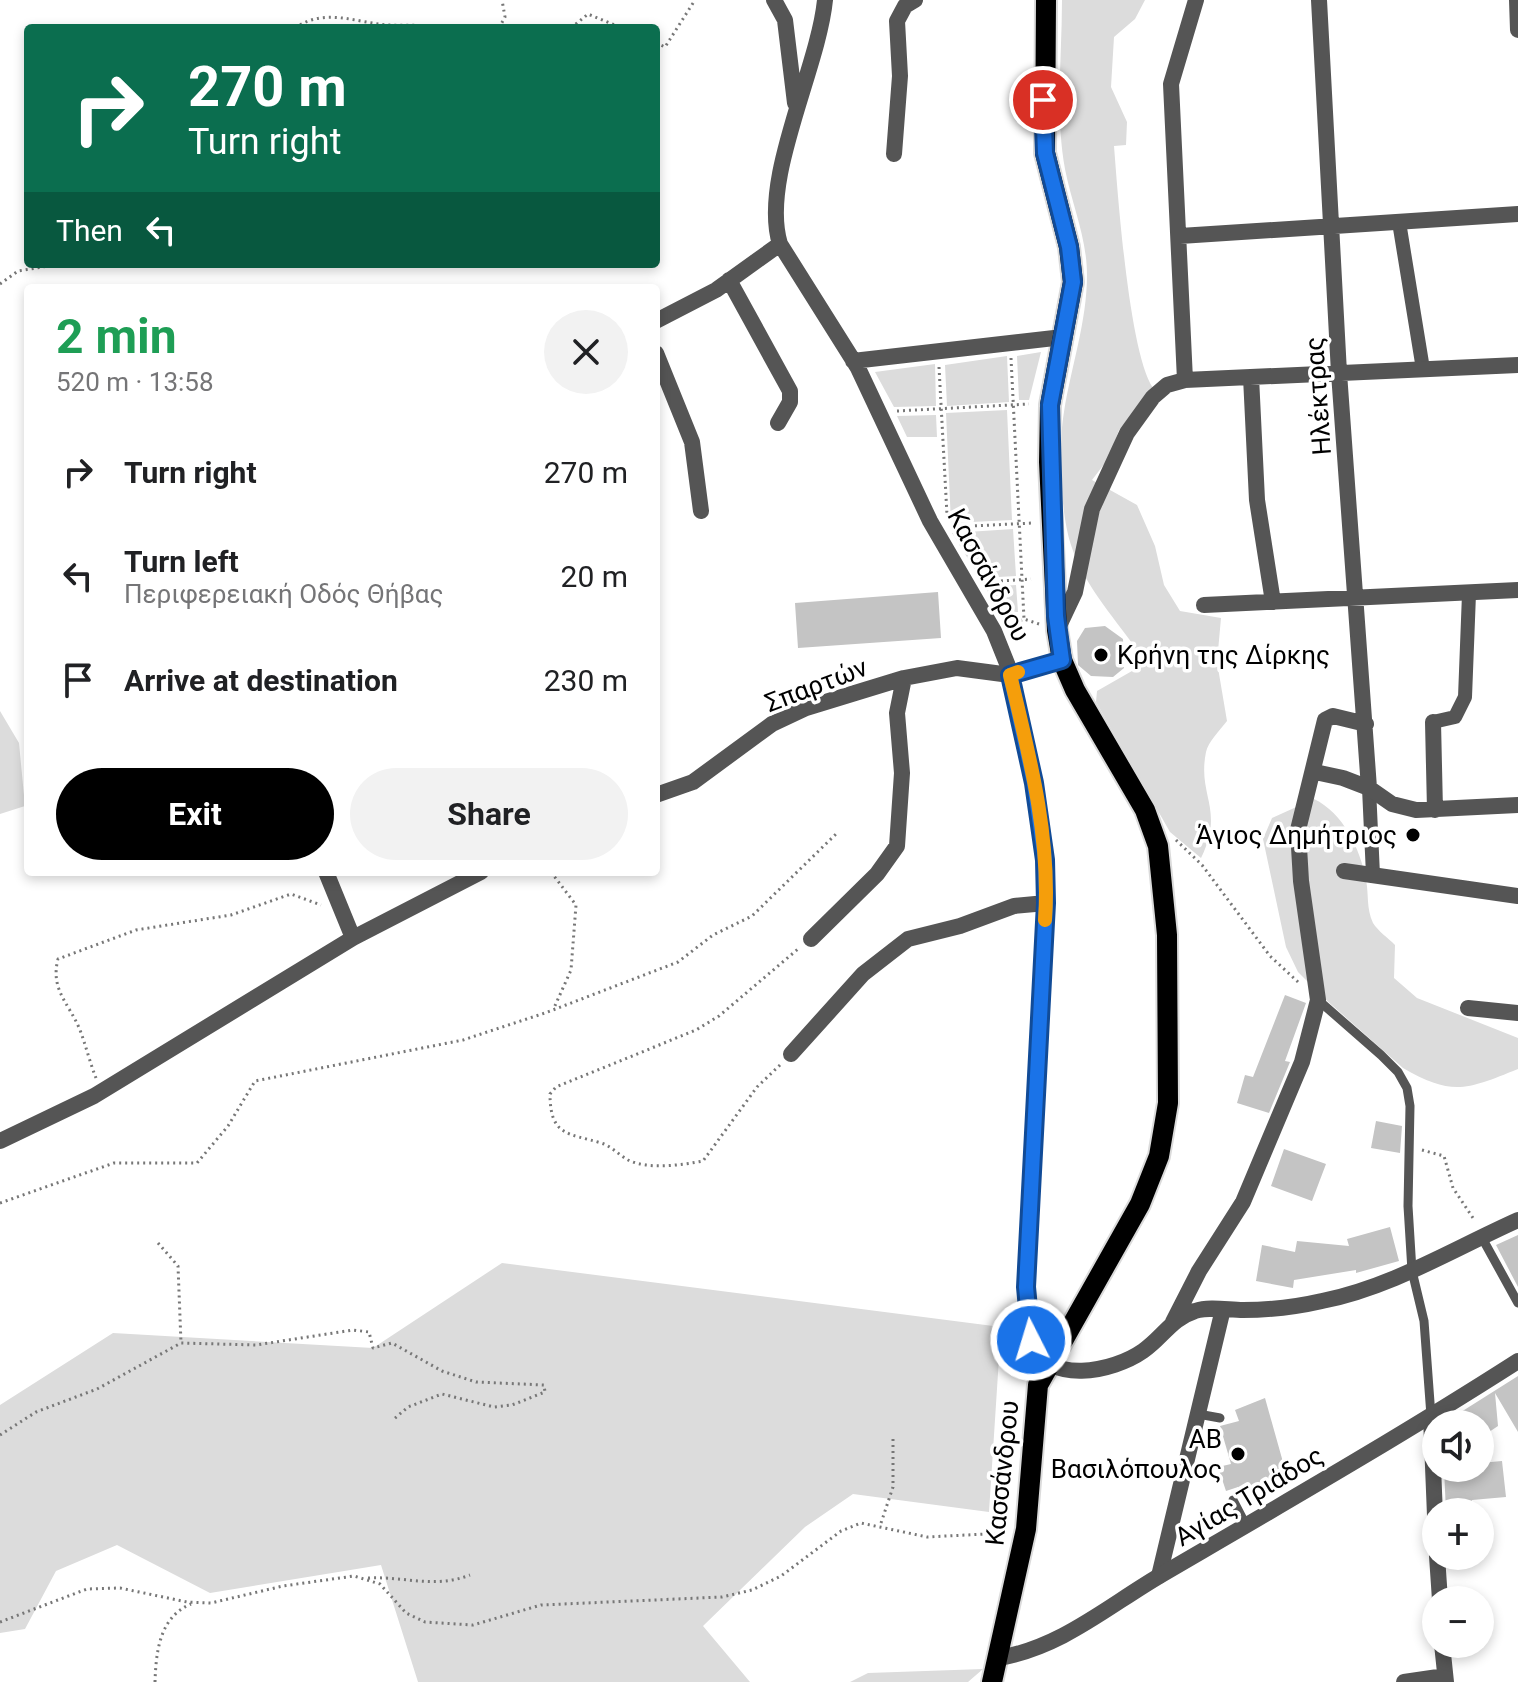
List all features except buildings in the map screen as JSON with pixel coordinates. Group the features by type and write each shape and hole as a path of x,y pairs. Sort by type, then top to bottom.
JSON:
{"main road":[{"path":"1046,0 1045,153 1069,247 1073,282 1050,405 1057,630 1062,660 1075,690 1154,831 1167,935 1169,991 1168,1103 1159,1156 1140,1204 1047,1363"},
{"name":"Κασσάνδρου","path":"992,1682 1026,1529 1035,1407 1038,1385 1047,1363"}],"street":[{"path":"774,0 785,20 796,117"},
{"name":"Κασσάνδρου","path":"825,0 775,207 780,244 853,361 930,521 994,631 1010,675 1034,783 1045,860 1046,903 1026,1287 1031,1340 1047,1363"},
{"path":"894,154 899,90 897,21 905,6 915,0"},
{"path":"1185,380 1171,84 1196,0"},
{"name":"Ηλέκτρας","path":"1319,0 1339,373 1369,788"},
{"path":"1517,0 1518,30"},
{"path":"1180,236 1518,214"},
{"path":"1399,222 1423,369"},
{"path":"660,319 729,280 780,244"},
{"path":"729,280 790,391 790,402 778,423"},
{"path":"853,361 1063,337"},
{"path":"660,361 692,442 701,511"},
{"path":"1057,630 1075,592 1092,509 1127,433 1153,397 1167,385 1185,380 1518,365"},
{"path":"1251,377 1257,500 1273,602"},
{"path":"1204,605 1518,590"},
{"path":"1435,810 1433,722 1455,717 1465,697 1469,594"},
{"path":"1010,675 1062,660"},
{"name":"Σπαρτών","path":"660,794 693,782 783,719 904,678 957,668 1010,675"},
{"path":"811,939 877,874 897,846 902,773 897,713 904,678"},
{"path":"1047,1363 1078,1371 1109,1366 1144,1351 1173,1322 1199,1271 1243,1202 1266,1155 1302,1062 1318,1000 1297,842 1302,808 1315,772 1323,723 1328,717 1366,724"},
{"path":"1315,772 1369,788 1401,807 1435,810 1518,805"},
{"path":"1369,788 1373,875"},
{"path":"1344,871 1518,896"},
{"path":"328,876 353,938"},
{"path":"0,1141 102,1090 353,938 473,876"},
{"path":"791,1054 863,974 908,939 960,926 1014,906 1046,903"},
{"path":"1468,1008 1518,1013"},
{"path":"1173,1322 1197,1310 1271,1309 1361,1291 1412,1271 1478,1228 1518,1220"},
{"path":"1159,1576 1223,1309"},
{"name":"Αγίας Τριάδος","path":"1442,1410 1518,1361"},
{"name":"Αγίας Τριάδος","path":"999,1658 1029,1653 1052,1644 1159,1576 1422,1422"},
{"path":"1404,1682 1446,1679 1444,1658"}],"lane":[{"path":"1318,1000 1398,1072 1410,1106 1408,1206 1412,1271 1424,1321 1430,1410"},
{"path":"1478,1228 1518,1303"},
{"path":"1198,1414 1220,1418"},
{"path":"1233,1500 1247,1527"}],"path":[{"path":"501,24 505,17 502,0"},
{"path":"660,45 665,47 674,37 695,0"},
{"path":"576,24 588,14 612,24"},
{"path":"303,24 314,18 331,16 408,24"},
{"path":"0,284 18,271 36,268"},
{"path":"1011,343 1024,619"},
{"path":"938,351 947,527 1033,523"},
{"path":"896,411 1029,404"},
{"path":"982,582 1031,579"},
{"path":"1154,831 1170,836 1193,855 1270,956 1318,1000"},
{"path":"0,1203 114,1163 197,1163 228,1126 255,1081 463,1040 678,962 713,935 752,916 836,834"},
{"path":"554,876 576,905 571,970 554,1008"},
{"path":"102,1090 74,1017 58,994 55,972 58,959 67,953 136,930 231,915 291,894 343,913"},
{"path":"791,1054 757,1087 703,1161 683,1165 630,1161 603,1144 567,1136 553,1121 550,1094 556,1087 696,1030 719,1016 811,939"},
{"path":"1410,1148 1444,1156 1453,1188 1478,1228"},
{"path":"158,1243 178,1266 181,1343"},
{"path":"0,1435 36,1412 97,1389 181,1343 256,1345 353,1330 369,1332 373,1348 392,1343 442,1371 476,1382 544,1385 545,1392 535,1398 494,1407 442,1394 408,1407 394,1419"},
{"path":"881,1525 893,1487 893,1438"},
{"path":"368,1578 380,1584 406,1613 425,1622 473,1625 541,1605 693,1599 752,1590 781,1576 841,1531 861,1523 927,1537 999,1534 1026,1529"},
{"path":"0,1622 87,1589 120,1588 195,1602 234,1599 336,1577 387,1577 428,1584 452,1582 470,1575"},
{"path":"155,1682 154,1658 166,1627 175,1613 195,1602"}],"shaded area":[{"path":"1062,0 1145,0 1135,19 1114,37 1111,87 1127,122 1126,145 1114,146 1122,235 1137,342 1153,388 1119,430 1108,459 1092,480 1137,505 1155,546 1164,585 1180,611 1221,618 1217,662 1227,721 1206,752 1204,767 1211,827 1201,858 1170,832 1096,702 1097,691 1132,671 1135,647 1099,598 1076,559 1064,515 1062,426 1082,327 1087,275 1085,248 1062,148"},
{"path":"1041,352 1029,400 1019,400 1017,356"},
{"path":"1007,356 1009,402 947,406 945,365"},
{"path":"935,364 936,406 894,407 875,372"},
{"path":"1007,410 1012,520 951,523 946,413"},
{"path":"936,415 937,437 907,437 897,416"},
{"path":"1013,529 1016,576 980,578 952,533"},
{"path":"1016,585 1018,612 1001,613 985,587"},
{"path":"0,711 19,743 24,806 0,814"},
{"path":"1314,799 1334,813 1355,844 1363,868 1373,923 1395,945 1394,978 1417,998 1518,1038 1518,1069 1460,1087 1420,1077 1403,1068 1298,972 1286,947 1263,839 1272,818"},
{"path":"502,1263 1001,1327 989,1512 853,1494 805,1527 703,1626 750,1682 418,1682 381,1565 210,1593 117,1545 56,1571 25,1629 0,1633 0,1405 113,1333 373,1348"},
{"path":"983,1669 968,1682 850,1682 868,1673"}],"slow traffic":[{"path":"1018,672 1010,675 1034,783 1045,860 1045,920"}],"place":[{"name":"Κρήνη της Δίρκης","path":"1101,655"},
{"name":"Άγιος Δημήτριος","path":"1413,835"},
{"name":"ΑΒ Βασιλόπουλος","path":"1238,1454"}],"route":[{"path":"1031,1340 1026,1287 1040,1038 1045,860 1034,783 1010,675 1062,660 1056,616 1049,462 1050,405 1073,282 1069,247 1045,153 1043,100"}]}
